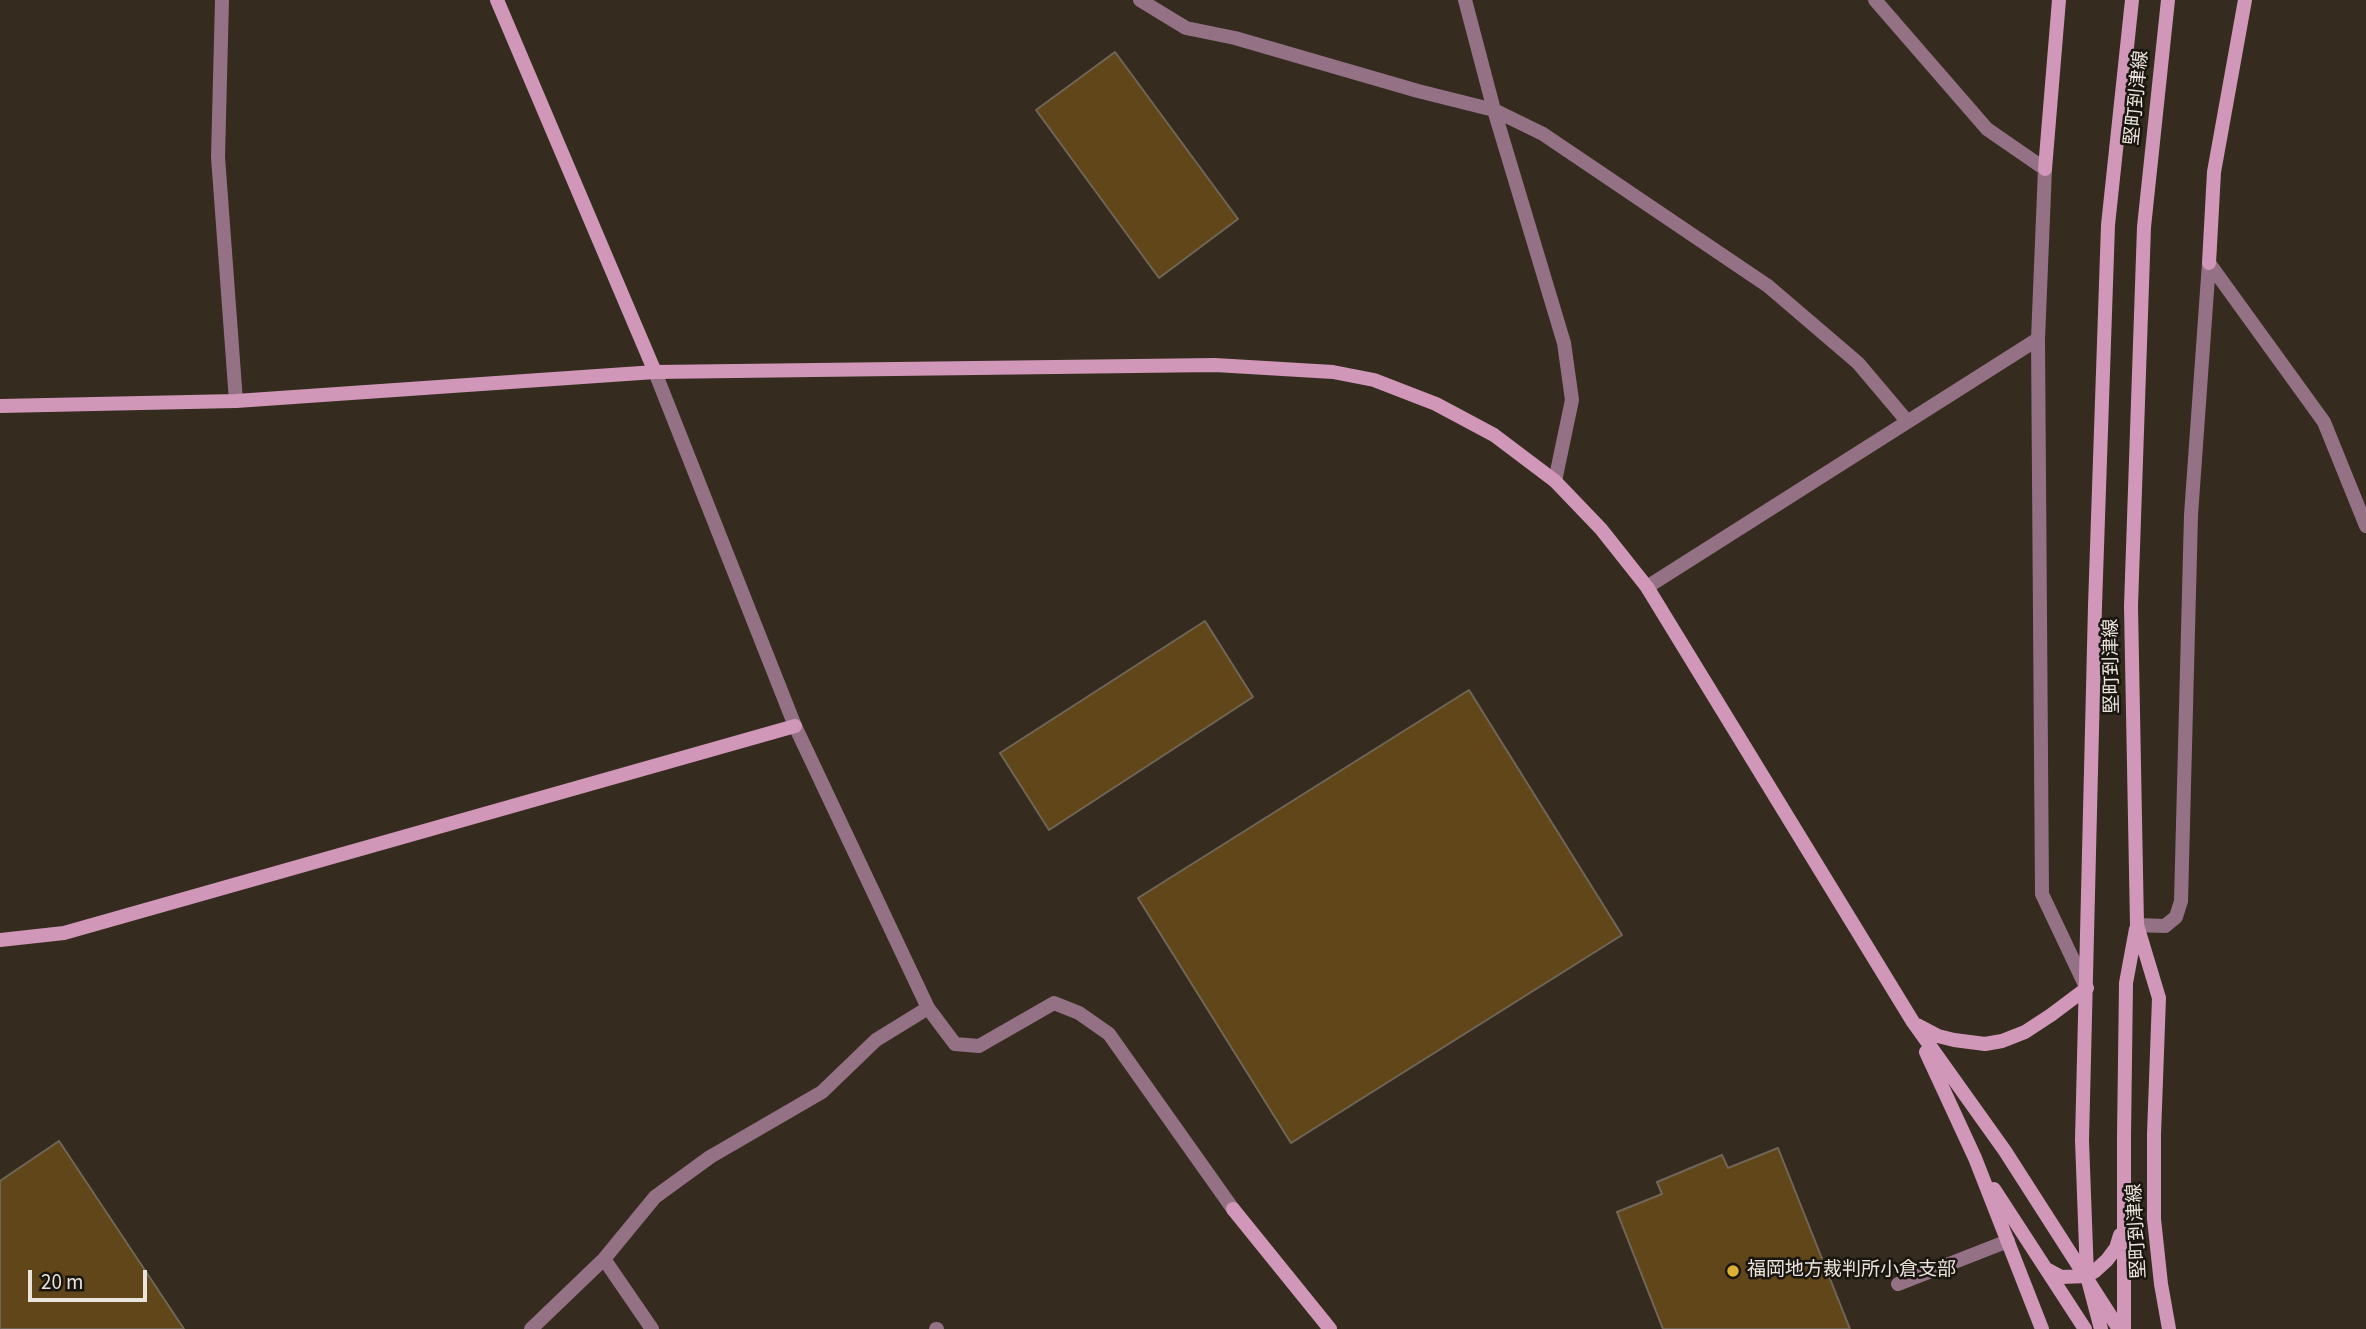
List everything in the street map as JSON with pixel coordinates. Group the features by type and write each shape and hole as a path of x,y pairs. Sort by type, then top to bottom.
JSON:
{"street":[{"path":"222,0 219,158 236,401"},
{"path":"497,0 655,372 795,726 928,1008 955,1044 979,1046 1054,1003 1079,1013 1109,1034 1233,1209 1330,1329"},
{"path":"1140,0 1186,28 1235,38 1494,110 1543,134 1768,286 1858,363 1907,421"},
{"path":"1465,0 1494,110 1564,343 1572,400 1555,481"},
{"path":"1875,0 1987,129 2045,169"},
{"path":"1913,1022 1938,1036 1955,1040 1985,1044 2002,1041 2025,1032 2087,988 2042,894 2038,339 2045,169 2059,0"},
{"name":"堅町到津線","path":"2101,1329 2087,1276 2082,1140 2095,606 2108,225 2132,0"},
{"name":"堅町到津線","path":"2168,0 2144,227 2131,606 2137,925 2159,999 2154,1219 2169,1329"},
{"path":"2122,1329 2126,983 2137,925 2165,926 2176,917 2181,901 2191,515 2214,172 2245,0"},
{"path":"2209,263 2324,422 2366,526"},
{"path":"1647,587 2038,339"},
{"path":"0,407 236,401 655,372 1215,365 1333,372 1374,380 1436,404 1494,435 1555,481 1601,529 1647,587 1913,1022 2005,1151 2122,1329"},
{"path":"0,940 64,933 795,726"},
{"path":"531,1329 604,1259 656,1197 710,1157 822,1092 876,1040 928,1008"},
{"path":"1913,1022 1975,1157 2042,1329"},
{"path":"1975,1157 2046,1270 2087,1329"},
{"path":"2046,1270 2061,1277 2087,1276 2107,1260 2116,1248 2123,1227"},
{"path":"1898,1284 2008,1241"},
{"path":"604,1259 652,1329"},
{"path":"2087,1276 2087,1329"}],"building":[{"path":"1115,52 1238,219 1159,278 1036,110"},
{"path":"1205,621 1253,697 1049,830 1000,753"},
{"path":"1469,690 1622,935 1291,1143 1138,898"},
{"path":"59,1141 184,1329 0,1329 0,1181"},
{"name":"福岡地方裁判所小倉支部","path":"1778,1148 1850,1329 1663,1329 1617,1212 1662,1194 1657,1182 1722,1155 1728,1168"}],"place":[{"name":"福岡地方裁判所小倉支部","path":"1733,1271"}]}
